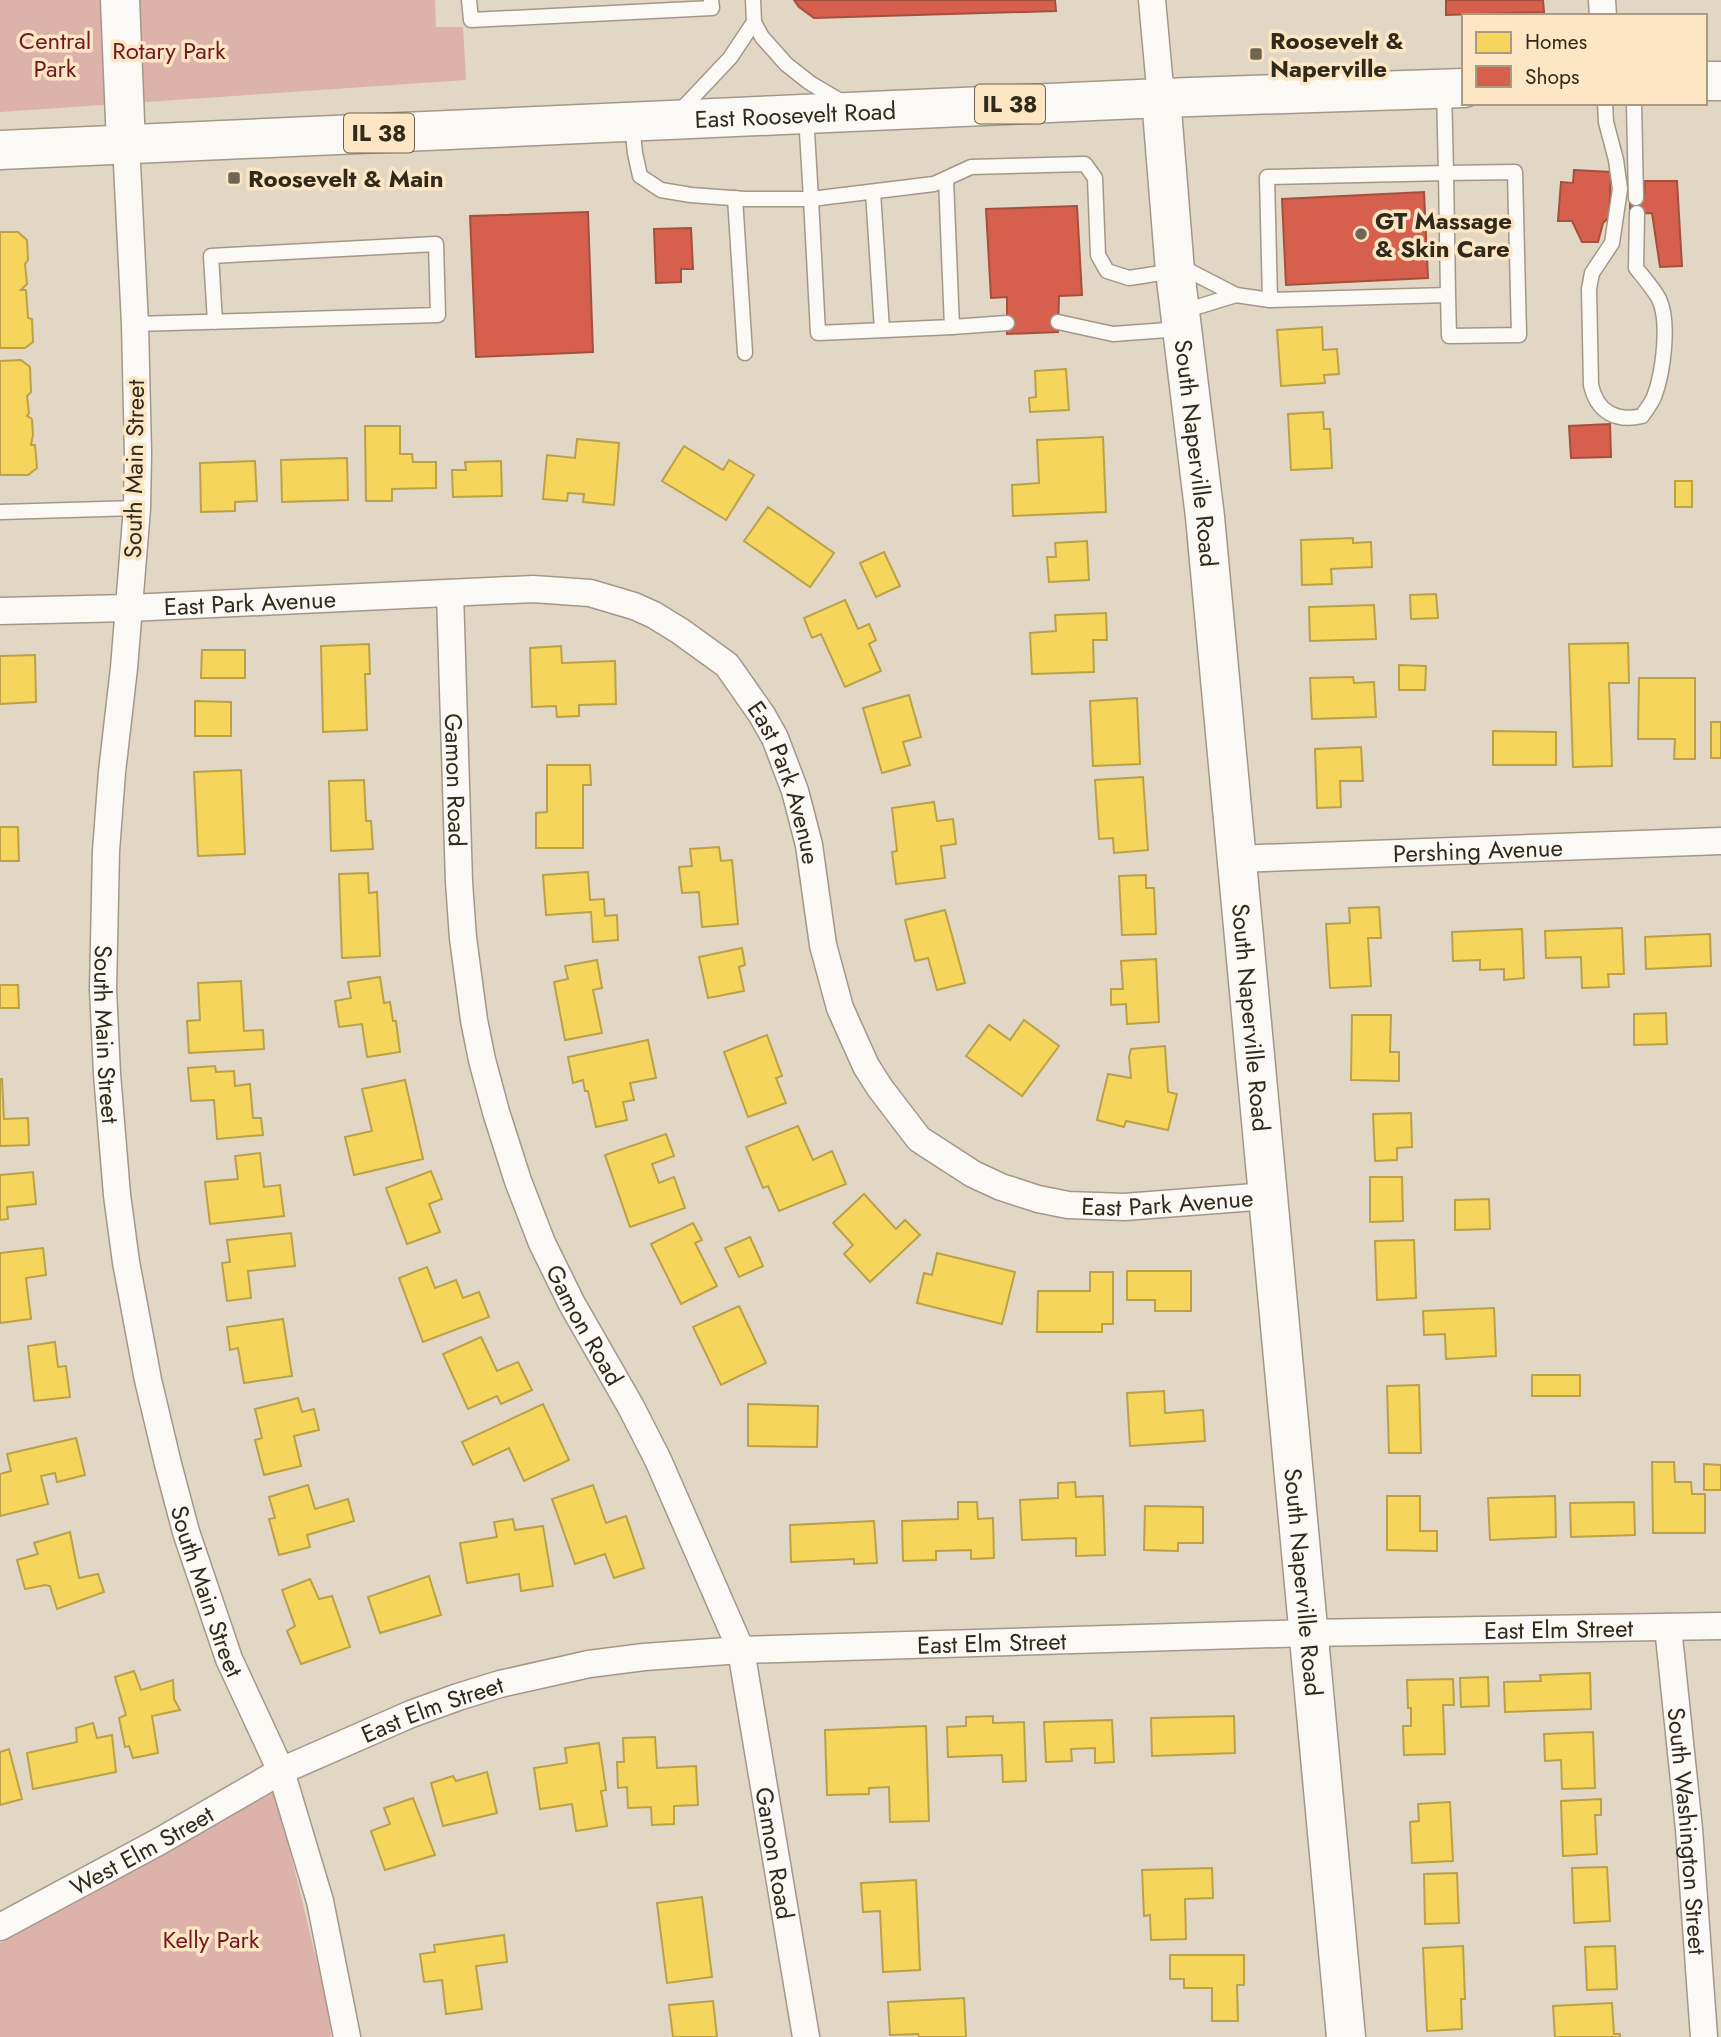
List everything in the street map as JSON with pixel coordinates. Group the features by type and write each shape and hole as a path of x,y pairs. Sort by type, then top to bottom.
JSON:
{"main road":[{"name":"South Main Street","path":"120,0 126,144"},
{"name":"East Roosevelt Road","path":"126,144 1161,97 1454,89"},
{"name":"South Naperville Road","path":"1161,97 1180,321 1202,486 1346,2037"},
{"name":"IL 38","path":"0,150 126,144"}],"street":[{"name":"South Naperville Road","path":"1152,0 1161,97"},
{"name":"South Main Street","path":"126,144 138,453 129,608 111,772 106,851 104,1001 117,1195 126,1262 148,1380 186,1532 229,1659 281,1771 320,1901 347,2037"},
{"name":"East Park Avenue","path":"0,611 129,608 533,589 590,593 654,615 727,665 775,738 795,790 809,845 823,945 837,998 866,1066 919,1139 972,1174 1001,1187 1068,1205 1124,1207 1268,1196"},
{"name":"Gamon Road","path":"450,593 463,938 474,1020 496,1112 518,1181 542,1243 572,1304 658,1460 741,1650 806,2037"},
{"name":"Pershing Avenue","path":"1236,859 1721,841"},
{"name":"East Elm Street","path":"281,1771 411,1714 500,1684 568,1668 644,1657 741,1650 1308,1633 1721,1626"},
{"name":"South Washington Street","path":"1668,1627 1689,1829 1704,2037"},
{"name":"West Elm Street","path":"0,1927 160,1841 281,1771"}],"lane":[{"path":"469,0 471,20 712,8 712,0"},
{"path":"753,0 754,22 762,37 786,64 810,83 859,111"},
{"path":"671,120 730,58 754,22"},
{"path":"1270,299 1268,177 1446,173 1515,172 1519,335 1450,336 1446,173 1454,89"},
{"path":"1605,105 1620,189 1612,243 1592,273 1589,289 1591,385 1593,396 1603,410 1627,420 1642,416 1653,398 1664,349 1664,324 1660,302 1636,268 1634,105"},
{"path":"806,114 818,333 1007,323"},
{"path":"632,121 640,176 661,190 735,198 811,199 934,184 971,167 1085,164 1095,178 1098,255 1107,271 1129,278 1175,267 1236,295 1270,299 1448,295"},
{"path":"946,179 952,327"},
{"path":"873,192 882,330"},
{"path":"735,198 745,353"},
{"path":"135,324 215,322 438,315 436,244 211,256 215,322"},
{"path":"1058,322 1113,334 1180,321 1236,295"},
{"path":"0,512 136,508"}],"green space":[{"name":"Rotary Park","path":"0,0 435,0 436,27 463,27 466,80 0,112"},
{"name":"Kelly Park","path":"274,1786 328,2007 331,2037 0,2037 0,1943 105,1887"}],"building: Homes":[{"path":"0,232 18,232 27,240 27,284 21,290 26,290 33,342 25,348 0,348"},
{"path":"1322,327 1323,350 1337,349 1339,374 1324,375 1325,383 1281,386 1277,330"},
{"path":"21,360 30,367 31,392 27,396 27,416 32,419 31,445 35,445 37,468 28,475 0,475 0,361"},
{"path":"1066,369 1069,410 1030,412 1029,398 1036,397 1035,371"},
{"path":"1323,412 1324,429 1330,429 1332,468 1291,470 1288,414"},
{"path":"365,426 400,426 400,454 412,454 413,462 436,462 436,488 392,489 392,501 366,501"},
{"path":"1103,437 1106,512 1013,516 1012,485 1039,483 1037,440"},
{"path":"577,439 619,443 614,505 583,502 584,494 568,493 567,501 543,499 547,455 575,458"},
{"path":"684,446 723,470 729,460 754,475 726,520 662,481"},
{"path":"347,458 348,500 282,502 281,460"},
{"path":"255,461 257,501 235,502 235,511 201,512 200,463"},
{"path":"501,461 502,496 453,497 452,470 466,470 465,462"},
{"path":"1675,481 1692,481 1692,507 1675,507"},
{"path":"768,507 834,553 810,587 744,541"},
{"path":"1353,538 1353,543 1371,542 1372,567 1331,569 1332,584 1302,585 1301,540"},
{"path":"1087,541 1089,580 1049,582 1047,557 1056,557 1055,543"},
{"path":"884,552 900,586 876,597 860,563"},
{"path":"1436,594 1438,618 1411,619 1410,595"},
{"path":"845,600 858,629 869,624 876,640 869,644 881,671 845,687 821,634 812,638 804,618"},
{"path":"1374,605 1376,639 1310,641 1309,607"},
{"path":"1106,613 1107,640 1093,640 1094,672 1032,674 1030,633 1056,631 1055,615"},
{"path":"1628,643 1629,683 1609,683 1612,766 1573,767 1569,644"},
{"path":"369,644 370,674 365,674 367,730 323,732 321,646"},
{"path":"561,646 562,663 615,661 616,704 579,705 579,716 557,717 556,706 532,707 530,648"},
{"path":"202,650 245,650 245,678 201,678"},
{"path":"35,655 36,702 0,704 0,656"},
{"path":"1399,665 1426,666 1425,690 1399,690"},
{"path":"1353,677 1354,683 1374,682 1376,717 1312,719 1310,678"},
{"path":"1639,678 1695,678 1695,759 1674,759 1675,739 1638,739"},
{"path":"909,695 921,737 903,742 910,765 882,773 863,708"},
{"path":"1137,698 1140,764 1093,766 1090,701"},
{"path":"195,701 231,702 231,736 195,736"},
{"path":"1711,722 1721,722 1721,758 1711,758"},
{"path":"1493,731 1556,732 1556,765 1493,765"},
{"path":"1361,747 1363,781 1340,781 1341,807 1317,808 1315,749"},
{"path":"547,765 590,765 591,785 583,785 583,848 536,848 536,813 547,812"},
{"path":"241,770 245,854 198,856 194,772"},
{"path":"1143,777 1148,850 1114,853 1113,838 1099,839 1095,780"},
{"path":"364,780 366,821 371,821 373,849 331,851 329,781"},
{"path":"934,802 937,821 953,819 956,844 941,846 945,878 896,884 892,852 897,851 892,808"},
{"path":"0,827 18,827 19,861 0,861"},
{"path":"719,847 721,861 732,860 738,924 702,927 699,892 682,893 679,867 692,866 690,849"},
{"path":"588,872 590,900 604,899 605,916 617,915 618,940 593,942 591,912 546,915 543,875"},
{"path":"368,873 369,893 377,892 380,956 342,958 339,874"},
{"path":"1146,875 1146,888 1154,888 1156,934 1122,935 1119,876"},
{"path":"1379,907 1381,938 1368,938 1371,986 1330,988 1326,924 1350,923 1349,908"},
{"path":"945,910 965,983 937,990 928,958 915,961 905,920"},
{"path":"1622,928 1624,974 1608,974 1609,987 1582,988 1581,957 1546,958 1545,931"},
{"path":"1522,929 1524,978 1504,980 1504,969 1480,970 1480,960 1453,961 1452,932"},
{"path":"1710,934 1711,966 1646,969 1645,937"},
{"path":"742,948 745,965 739,967 744,991 708,998 699,957"},
{"path":"1156,959 1159,1022 1127,1024 1126,1004 1111,1005 1111,989 1123,989 1121,961"},
{"path":"597,960 602,988 593,990 602,1033 565,1040 554,982 568,979 565,966"},
{"path":"380,977 384,1003 390,1002 393,1021 396,1021 400,1052 367,1057 362,1024 339,1027 335,1001 351,998 348,982"},
{"path":"241,981 244,1031 263,1030 264,1049 189,1053 187,1021 200,1020 198,983"},
{"path":"0,985 18,985 19,1008 0,1008"},
{"path":"1666,1013 1667,1044 1634,1045 1634,1014"},
{"path":"1352,1015 1391,1015 1390,1052 1399,1052 1399,1081 1351,1080"},
{"path":"1024,1020 1059,1046 1022,1096 966,1056 989,1025 1010,1040"},
{"path":"767,1035 782,1076 776,1078 786,1103 748,1117 724,1052"},
{"path":"648,1040 656,1078 630,1083 634,1100 623,1102 627,1120 596,1127 588,1091 585,1091 583,1080 573,1083 568,1057"},
{"path":"1165,1046 1168,1092 1177,1094 1168,1130 1126,1121 1124,1127 1097,1120 1108,1074 1131,1078 1131,1049"},
{"path":"215,1066 216,1072 234,1071 235,1086 250,1084 253,1118 261,1118 263,1135 217,1139 214,1100 191,1101 188,1068"},
{"path":"0,1079 4,1119 28,1118 29,1145 0,1146"},
{"path":"405,1080 423,1159 354,1175 345,1137 372,1131 362,1089"},
{"path":"1411,1113 1412,1147 1397,1148 1397,1160 1375,1161 1373,1114"},
{"path":"798,1126 813,1160 832,1151 846,1184 779,1211 768,1186 763,1188 746,1147"},
{"path":"666,1134 674,1156 652,1164 659,1183 674,1177 685,1208 630,1227 605,1155"},
{"path":"260,1153 264,1187 280,1185 284,1216 210,1224 205,1182 238,1179 235,1156"},
{"path":"431,1171 442,1199 429,1204 440,1232 407,1244 386,1188"},
{"path":"33,1172 36,1204 7,1207 8,1219 0,1220 0,1175"},
{"path":"1370,1177 1402,1177 1403,1221 1370,1222"},
{"path":"864,1194 896,1229 905,1220 920,1235 870,1282 844,1254 853,1245 833,1223"},
{"path":"1489,1199 1490,1229 1455,1230 1455,1200"},
{"path":"693,1223 702,1240 695,1243 717,1286 681,1304 651,1244"},
{"path":"291,1233 295,1266 248,1271 251,1298 227,1301 222,1263 230,1262 227,1240"},
{"path":"750,1237 763,1266 739,1277 725,1248"},
{"path":"1414,1240 1416,1298 1377,1300 1375,1241"},
{"path":"43,1248 46,1275 26,1278 31,1319 0,1323 0,1253"},
{"path":"937,1253 1015,1272 1002,1324 917,1303 924,1273 932,1275"},
{"path":"427,1267 435,1288 456,1280 463,1298 479,1292 489,1317 423,1342 399,1278"},
{"path":"1127,1271 1191,1271 1191,1311 1155,1311 1155,1300 1127,1300"},
{"path":"1090,1272 1113,1272 1113,1324 1102,1324 1102,1332 1037,1332 1038,1291 1090,1291"},
{"path":"739,1306 766,1363 721,1385 693,1327"},
{"path":"1494,1308 1496,1356 1446,1359 1445,1334 1424,1335 1423,1311"},
{"path":"283,1319 292,1376 244,1383 238,1348 230,1350 227,1327"},
{"path":"481,1337 497,1371 518,1362 532,1390 501,1404 497,1396 468,1409 443,1354"},
{"path":"55,1342 58,1367 66,1366 70,1397 34,1401 28,1346"},
{"path":"1532,1375 1580,1375 1580,1396 1532,1396"},
{"path":"1419,1385 1421,1453 1389,1453 1387,1386"},
{"path":"1164,1391 1165,1413 1203,1410 1205,1441 1130,1446 1127,1393"},
{"path":"298,1398 302,1412 314,1409 319,1430 294,1436 301,1466 264,1475 255,1440 262,1438 255,1409"},
{"path":"543,1404 569,1460 524,1481 509,1448 473,1465 462,1442"},
{"path":"748,1404 818,1406 817,1447 748,1446"},
{"path":"76,1438 85,1475 57,1482 55,1473 41,1476 48,1504 0,1516 0,1474 11,1471 7,1454"},
{"path":"1652,1462 1674,1462 1675,1482 1691,1482 1692,1494 1705,1494 1705,1533 1653,1533"},
{"path":"1704,1464 1721,1465 1721,1490 1704,1490"},
{"path":"1075,1482 1076,1497 1103,1496 1105,1555 1076,1556 1076,1538 1022,1540 1020,1500 1058,1498 1058,1483"},
{"path":"308,1485 315,1509 348,1499 354,1521 307,1535 310,1547 279,1555 269,1519 275,1518 269,1497"},
{"path":"593,1485 606,1523 626,1516 644,1568 614,1578 605,1554 575,1564 552,1499"},
{"path":"1387,1496 1420,1496 1420,1531 1437,1531 1437,1551 1387,1550"},
{"path":"1555,1496 1556,1537 1490,1540 1488,1498"},
{"path":"958,1502 977,1502 978,1519 993,1518 994,1558 971,1559 971,1550 936,1551 936,1560 903,1561 902,1521 958,1519"},
{"path":"1634,1502 1635,1535 1571,1537 1570,1503"},
{"path":"1145,1506 1203,1507 1203,1543 1178,1543 1178,1551 1144,1550"},
{"path":"513,1519 515,1530 543,1526 553,1586 521,1591 519,1574 467,1583 460,1543 497,1537 494,1522"},
{"path":"874,1521 877,1563 854,1564 854,1559 791,1562 790,1525"},
{"path":"70,1532 79,1578 98,1574 104,1592 57,1609 50,1586 25,1589 17,1560 38,1554 34,1543"},
{"path":"429,1576 441,1615 380,1633 368,1597"},
{"path":"310,1579 319,1599 332,1596 350,1647 301,1664 287,1631 295,1626 282,1590"},
{"path":"134,1671 141,1690 173,1680 174,1699 180,1710 152,1716 158,1753 133,1758 129,1746 125,1747 119,1718 126,1715 115,1677"},
{"path":"1590,1673 1591,1709 1505,1712 1504,1682 1541,1681 1540,1675"},
{"path":"1488,1677 1489,1706 1461,1707 1460,1678"},
{"path":"1453,1679 1454,1705 1443,1705 1445,1754 1404,1755 1403,1726 1411,1726 1407,1680"},
{"path":"993,1716 993,1723 1024,1722 1026,1781 1003,1782 1002,1755 948,1757 947,1727 966,1726 966,1717"},
{"path":"1234,1716 1235,1753 1152,1756 1151,1718"},
{"path":"1112,1720 1114,1762 1095,1763 1095,1748 1071,1749 1072,1761 1046,1762 1044,1722"},
{"path":"93,1723 97,1738 112,1735 116,1772 33,1789 27,1753 77,1742 76,1728"},
{"path":"926,1726 929,1821 890,1822 889,1787 869,1788 869,1794 827,1795 825,1730"},
{"path":"1593,1732 1595,1788 1562,1789 1561,1760 1545,1761 1544,1734"},
{"path":"655,1737 657,1768 696,1766 698,1805 674,1806 674,1824 652,1825 651,1807 628,1808 627,1787 618,1788 617,1762 624,1762 623,1738"},
{"path":"599,1743 606,1790 601,1791 607,1826 576,1831 572,1804 540,1809 534,1768 567,1763 565,1748"},
{"path":"9,1749 22,1799 0,1805 0,1752"},
{"path":"487,1772 497,1813 443,1826 431,1783 453,1776 456,1781"},
{"path":"413,1798 435,1855 385,1870 371,1831 390,1824 384,1808"},
{"path":"1601,1799 1601,1815 1595,1815 1597,1854 1563,1856 1561,1801"},
{"path":"1450,1802 1453,1861 1412,1863 1410,1822 1419,1821 1418,1804"},
{"path":"1607,1867 1610,1921 1574,1923 1572,1868"},
{"path":"1212,1868 1213,1898 1185,1899 1186,1939 1151,1940 1150,1915 1144,1916 1142,1870"},
{"path":"1457,1873 1459,1923 1425,1924 1424,1874"},
{"path":"916,1880 920,1970 883,1972 880,1911 863,1912 861,1883"},
{"path":"702,1897 712,1977 667,1983 657,1903"},
{"path":"504,1935 507,1962 476,1966 482,2009 446,2014 442,1980 424,1982 420,1954 435,1952 434,1945"},
{"path":"1463,1946 1465,1999 1461,1999 1462,2029 1427,2031 1423,1948"},
{"path":"1615,1946 1617,1989 1587,1990 1585,1947"},
{"path":"1170,1955 1244,1955 1244,1985 1237,1985 1238,2021 1212,2021 1212,1988 1184,1988 1184,1979 1170,1979"},
{"path":"964,1998 966,2037 890,2035 888,2002"},
{"path":"713,2001 717,2037 673,2037 669,2005"},
{"path":"1612,2003 1614,2034 1620,2034 1620,2037 1555,2037 1553,2006"}],"building: Shops":[{"path":"794,0 1055,0 1056,11 814,18"},
{"path":"1446,0 1543,0 1544,12 1446,15"},
{"path":"1574,170 1611,172 1609,217 1603,223 1598,242 1582,242 1572,221 1558,221 1561,182 1573,183"},
{"path":"1645,181 1677,181 1682,266 1660,267 1652,213 1630,214 1630,199 1644,198"},
{"path":"1424,192 1428,278 1286,285 1282,199"},
{"path":"1077,206 1082,295 1059,296 1058,332 1007,334 1007,297 991,298 986,209"},
{"path":"588,212 593,352 476,357 470,216"},
{"path":"691,228 693,269 681,269 681,282 656,283 654,229"},
{"path":"1610,424 1611,457 1571,458 1569,426"}],"place":[{"name":"Roosevelt & Naperville","path":"1256,54"},
{"name":"Roosevelt & Main","path":"234,178"},
{"name":"GT Massage & Skin Care","path":"1361,234"}],"park label":[{"name":"Central Park","path":"55,54"}]}
